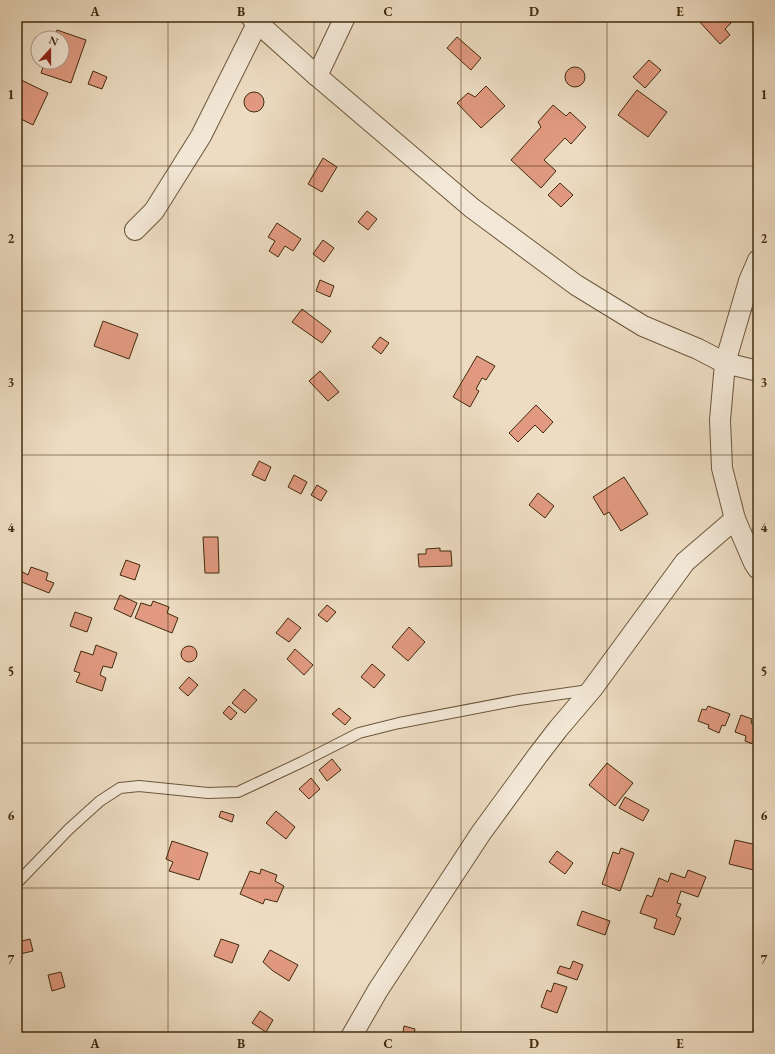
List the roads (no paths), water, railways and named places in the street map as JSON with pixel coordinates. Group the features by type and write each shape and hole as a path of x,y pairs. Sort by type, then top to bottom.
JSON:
{"street":[{"path":"317,76 345,17"},
{"path":"135,230 154,211 201,136 255,20 317,76 472,208 576,285 643,326 698,349 725,363 758,371"},
{"path":"758,260 749,281 725,363 720,420 722,468 735,519 758,569"},
{"path":"351,1037 378,990 481,833 558,729 592,689 685,562 735,519"}],"lane":[{"path":"17,883 69,829 100,801 120,788 139,786 208,793 238,792 359,733 399,723 519,700 592,689"}]}
